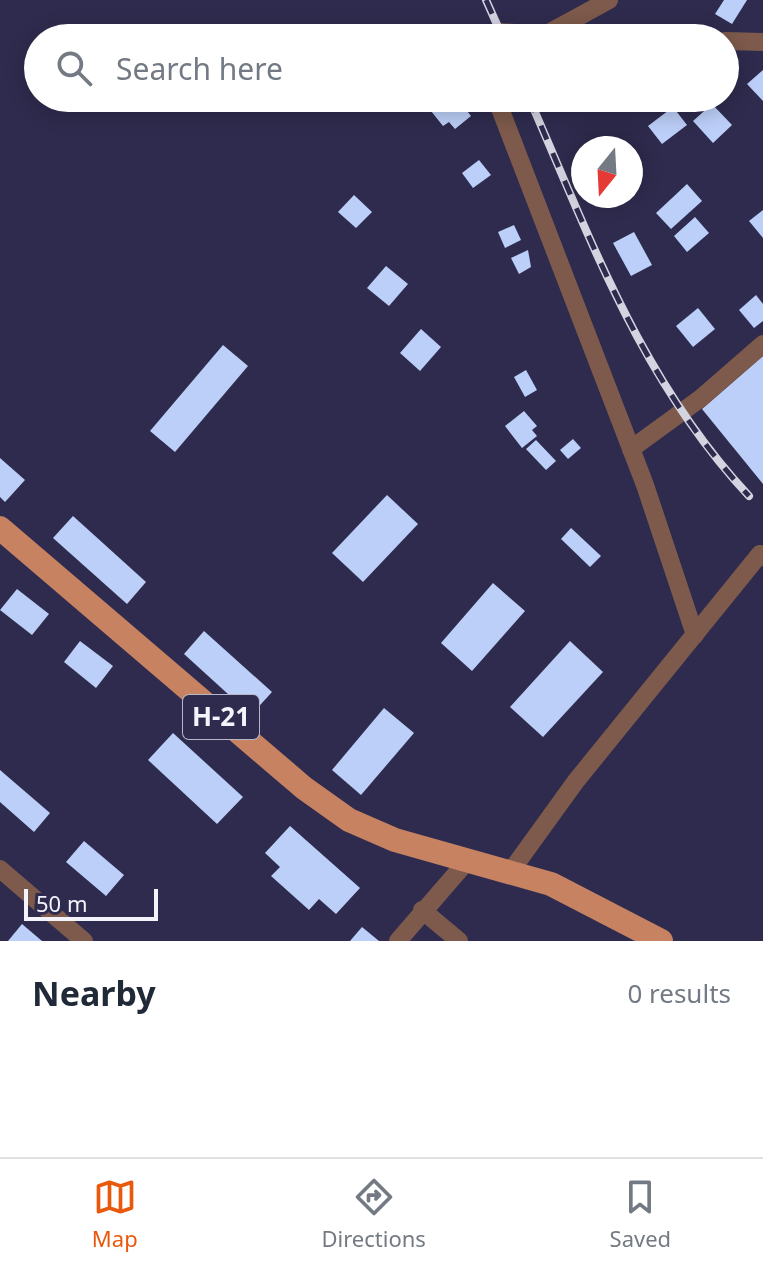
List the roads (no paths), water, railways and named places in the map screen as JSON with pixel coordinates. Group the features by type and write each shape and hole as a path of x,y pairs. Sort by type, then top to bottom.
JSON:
{"main road":[{"name":"Н-21","path":"0,528 304,788 338,812 395,840 551,884 661,941"}],"street":[{"path":"565,24 609,0"},
{"path":"501,112 631,449 695,635"},
{"path":"631,449 701,398 763,344"},
{"path":"511,871 576,781 760,554 763,557"},
{"path":"398,941 468,860"},
{"path":"0,869 84,941"},
{"path":"422,910 459,941"}],"railway":[{"path":"486,0 497,24"},
{"path":"535,112 598,257 649,357 711,452 749,496"}]}
